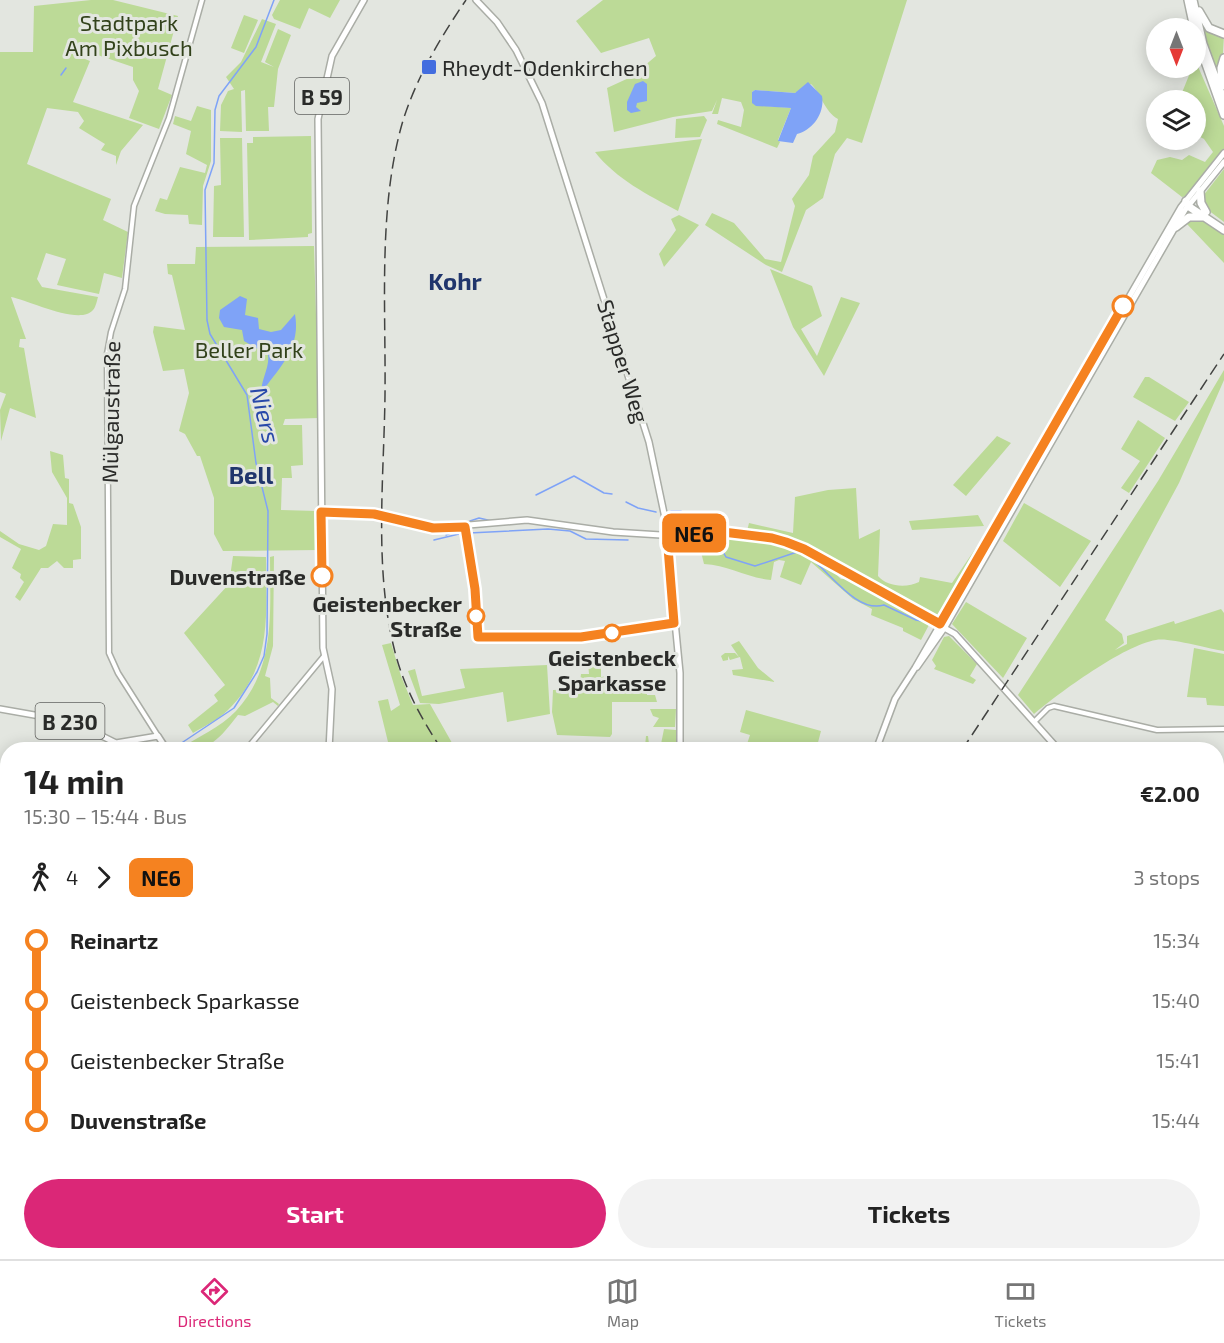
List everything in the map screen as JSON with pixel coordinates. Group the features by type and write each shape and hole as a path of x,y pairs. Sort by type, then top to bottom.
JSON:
{"highway":[{"path":"1188,0 1192,18"},
{"path":"1194,0 1205,24 1224,34"},
{"path":"1194,0 1203,44 1224,99"},
{"path":"1224,58 1221,75 1224,99"},
{"path":"1206,64 1224,115"},
{"path":"1200,190 1201,203 1207,216"},
{"path":"1188,203 1224,230"},
{"path":"1176,227 1192,216 1207,216 1224,225"}],"main road":[{"name":"B 59","path":"328,742 332,689 324,656 318,119 332,56 364,0"},
{"name":"Stapper Weg","path":"476,0 497,22 520,57 539,96 558,146 649,442 660,486 667,535 680,673 680,742"},
{"path":"879,742 895,699 915,668 920,665 1188,203 1224,153"},
{"path":"943,625 1188,203 1224,162"},
{"path":"321,512 374,514 433,528 518,520 614,532 667,535 723,532 786,542 804,549 943,625 967,646 1052,742"},
{"name":"B 230","path":"0,709 74,722 114,742"},
{"name":"B 230","path":"123,742 158,736"},
{"name":"Mülgaustraße","path":"158,736 161,742"}],"street":[{"name":"Mülgaustraße","path":"158,736 113,664 109,653 108,342 124,289 134,206 169,118 202,0"},
{"path":"253,742 324,656"},
{"path":"1035,721 1054,706 1157,730 1224,729"},
{"path":"152,738 155,729"}],"green space":[{"name":"Stadtpark Am Pixbusch","path":"113,0 178,16 158,89 172,95 159,129 129,118 139,91 133,80 133,67 77,48 75,55 90,61 73,102 143,125 121,151 116,165 116,156 101,150 105,144 79,128 84,121 78,112 47,108 27,164 111,199 103,220 128,232 122,278 104,273 99,294 57,285 66,259 46,253 37,279 42,287 98,297 94,309 86,314 66,314 11,297 26,339 20,339 19,347 24,348 36,418 10,408 1,441 0,410 6,394 0,392 0,52 33,52 34,6"},
{"path":"280,0 340,0 330,18 309,8 300,29 274,19 272,15"},
{"path":"603,0 907,0 862,143 847,138 835,154 823,198 806,210 782,272 766,265 705,225 712,213 734,223 765,259 781,262 795,206 792,199 809,175 813,156 835,132 838,119 829,112 811,84 795,93 755,90 752,92 766,106 791,108 777,148 717,124 718,120 741,127 744,110 741,102 722,98 718,114 712,114 717,100 712,111 673,117 614,132 607,88 631,77 656,56 649,38 601,53 576,21"},
{"path":"244,15 258,20 244,53 231,48"},
{"path":"262,19 276,24 261,62 274,67 265,62 278,29 291,35 278,69 274,107 268,107 269,131 246,131 245,90 241,91 242,132 220,131 221,105 228,91 234,89 226,77 241,62"},
{"path":"1206,24 1224,35 1221,86 1206,39"},
{"path":"1188,78 1203,78 1224,126 1224,149 1186,196 1182,197 1151,173 1157,160 1170,157 1182,160 1189,155 1205,162 1213,152 1206,142 1206,90 1183,90"},
{"path":"197,106 211,110 211,161 203,186 202,225 189,224 188,215 155,211 160,198 167,200 180,167 205,173 207,165 186,154 191,131 173,124 175,116 191,121"},
{"path":"704,116 707,120 700,137 675,138 676,119"},
{"path":"311,136 312,233 308,234 308,237 249,240 247,143 253,143 253,137"},
{"path":"220,138 242,138 244,237 213,237 214,186 221,185"},
{"path":"702,139 678,211 623,178 603,162 595,152"},
{"path":"1224,169 1224,222 1204,207 1203,196"},
{"path":"679,215 699,225 664,267 659,254 676,230 671,219"},
{"path":"1199,217 1224,233 1224,263 1186,223"},
{"name":"Beller Park","path":"314,246 319,418 285,419 283,425 302,425 303,465 291,466 292,478 282,478 281,510 317,511 319,550 223,551 214,534 214,498 200,456 197,456 185,434 179,431 189,393 184,369 163,371 153,332 154,326 185,330 172,275 168,274 167,264 195,264 196,247"},
{"path":"770,269 812,286 822,316 801,329 817,356 841,297 860,303 824,376 793,327"},
{"path":"1224,370 1224,380 1179,483 1105,620 1122,634 1124,643 1115,650 1127,644 1127,636 1221,609 1224,613 1224,651 1170,640 1156,640 1143,644 1092,671 1034,714 1018,695 1158,481"},
{"path":"1145,377 1149,377 1189,402 1175,421 1133,397"},
{"path":"1138,420 1165,438 1129,493 1121,488 1140,461 1121,449"},
{"path":"997,436 1011,443 966,496 953,485"},
{"path":"50,451 63,455 65,478 69,479 69,503 73,504 81,527 81,559 73,560 73,568 64,568 57,561 48,568 41,568 20,601 15,597 24,582 20,578 21,574 12,568 21,549 0,537 0,531 19,544 39,550 46,546 53,524 67,525 67,498 52,472"},
{"path":"856,488 859,539 880,529 878,576 892,584 903,586 914,584 919,582 920,577 952,583 986,533 989,535 943,614 934,616 906,602 803,543 747,531 749,523 793,533 795,497 828,490"},
{"path":"1024,503 1091,541 1060,587 1003,541"},
{"path":"978,515 984,526 912,530 909,521"},
{"path":"719,536 762,541 811,554 833,568 841,579 849,579 930,623 921,640 903,631 903,628 871,615 872,609 853,599 811,562 801,585 780,577 785,561 779,560 774,562 771,580 762,579 704,564 700,548 691,547 689,542 673,540 673,537"},
{"path":"233,556 266,557 266,619 260,657 243,693 228,710 193,733 188,725 218,701 214,695 225,685 184,633 229,584"},
{"path":"274,556 273,646 265,676 270,678 271,698 279,704 278,706 273,702 245,716 238,715 213,742 191,742 230,717 249,694 258,676 268,638 270,557"},
{"path":"966,602 1027,638 1003,678 952,624"},
{"path":"949,636 977,664 970,676 976,680 973,684 934,669 936,666 932,660 944,637"},
{"path":"739,641 758,668 775,682 733,675 732,670 743,669 740,657 730,660 728,656 728,660 723,661 721,656 725,653 735,653 739,657 731,645"},
{"path":"391,643 413,705 430,704 451,742 388,742 378,701 388,699 391,711 400,705 382,645"},
{"path":"1194,648 1224,654 1224,706 1207,705 1206,698 1187,697"},
{"path":"588,662 601,662 601,677 609,676 610,690 647,689 647,695 655,695 657,702 612,702 612,734 610,737 557,735 552,712 553,690 579,689 581,674 589,674"},
{"path":"547,665 550,714 507,722 503,692 439,704 420,703 408,671 415,669 422,696 465,688 460,669"},
{"path":"650,709 676,709 675,727 653,727 659,718 653,716"},
{"path":"746,710 821,731 818,742 748,742 750,735 740,732"},
{"path":"664,729 676,730 676,742 661,742"}],"water":[{"path":"643,81 647,84 647,101 637,103 636,107 641,111 631,113 627,110 627,102 635,84"},
{"path":"808,82 822,96 822,109 817,120 808,129 797,134 793,143 778,141 791,108 756,106 752,103 752,92 755,90 795,93"},
{"path":"240,296 247,299 245,315 258,318 259,329 271,332 281,330 295,314 295,337 292,347 282,366 261,393 268,355 244,341 242,330 224,327 219,318 220,310"}],"waterway":[{"name":"Niers","path":"183,742 234,708 257,672 264,656 267,634 268,511 256,463 247,395 210,334 207,320 205,190 214,163 215,110 219,96 256,47 274,0"},
{"path":"61,75 66,68"},
{"path":"536,495 574,476 604,493 612,494"},
{"path":"626,502 638,508 656,512"},
{"path":"671,511 681,511 690,520 709,529"},
{"path":"470,521 479,518 492,521"},
{"path":"469,533 548,529 570,531 586,539 628,540"},
{"path":"446,535 453,532"},
{"path":"434,540 463,533"},
{"path":"714,536 726,557 755,566 797,552 805,554 842,588 863,603 873,606 884,605 916,620 927,622"}],"railway":[{"path":"437,742 420,714 402,675 394,648 384,586 382,522 386,224 394,156 407,108 429,60 466,0"},
{"path":"967,742 1224,354"}],"bus line":[{"name":"NE6","path":"322,576 321,512 374,514 433,528 465,527 475,589 478,637 581,637 674,623 667,535 723,532 772,538 804,549 940,624 1123,306"}],"place":[{"name":"Rheydt-Odenkirchen","path":"429,67"},
{"name":"Duvenstraße","path":"322,576"},
{"name":"Geistenbecker Straße","path":"476,616"},
{"name":"Geistenbeck Sparkasse","path":"612,633"}],"district":[{"name":"Kohr","path":"455,280"},
{"name":"Bell","path":"251,474"}]}
